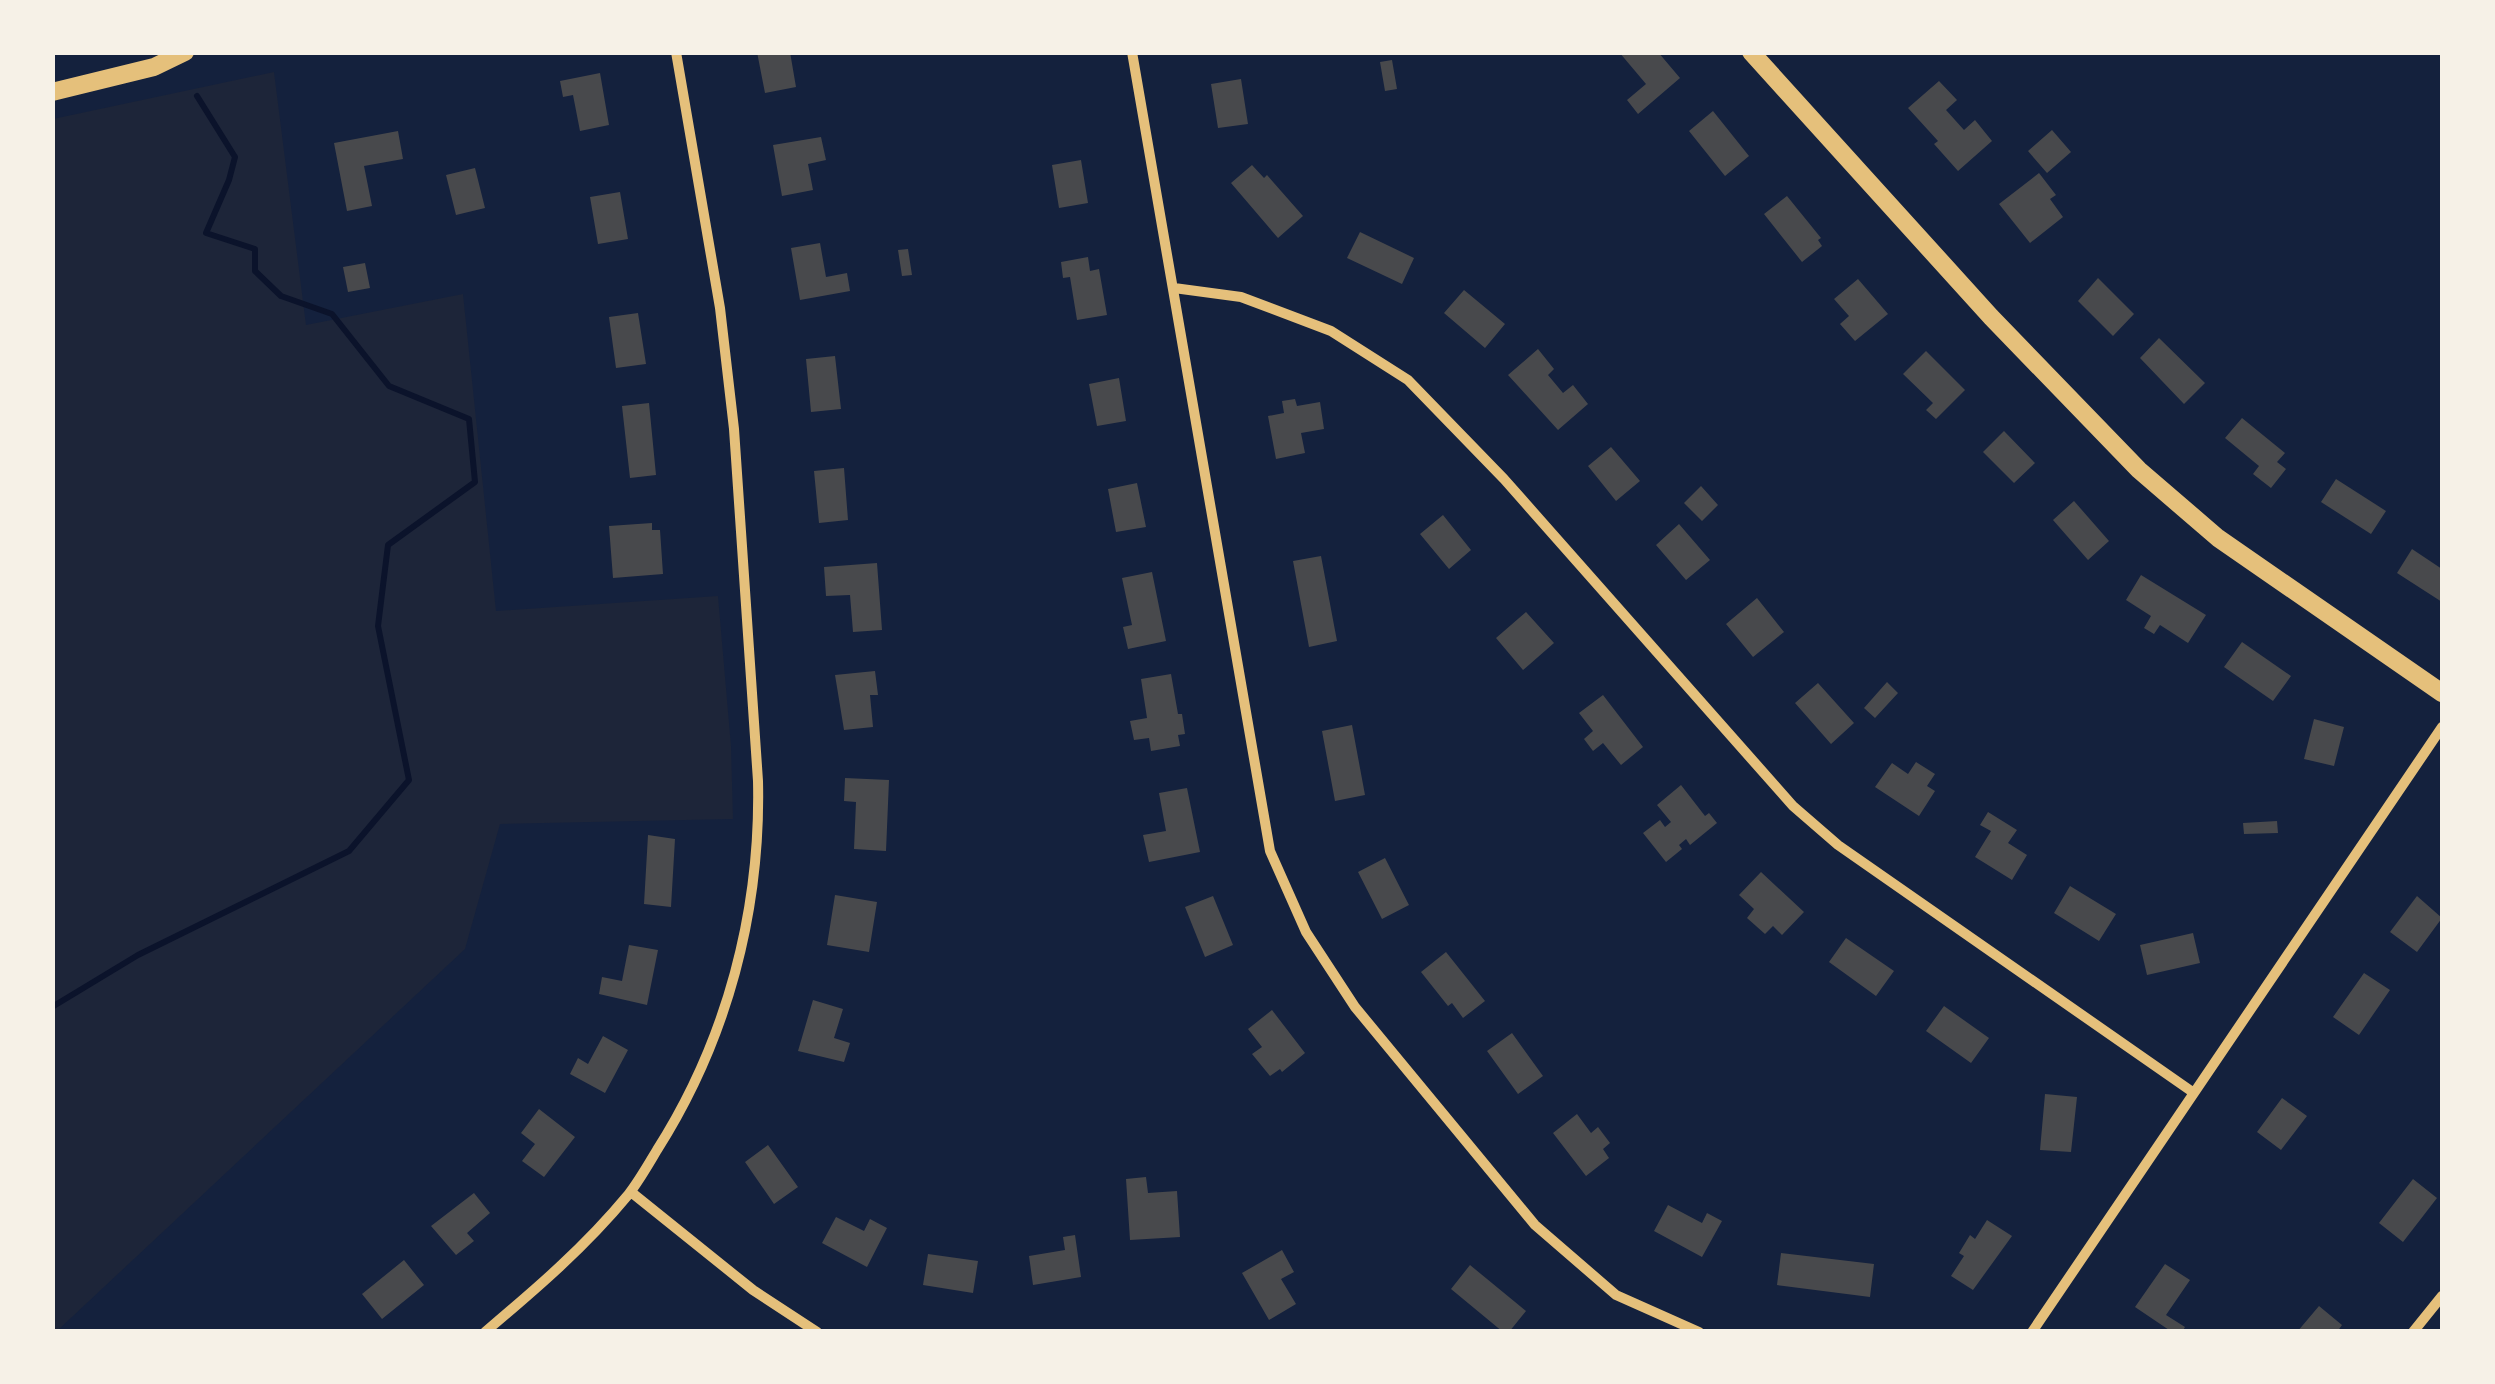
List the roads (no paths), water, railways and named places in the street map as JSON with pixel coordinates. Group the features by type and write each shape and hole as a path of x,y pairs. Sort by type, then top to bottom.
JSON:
{"street":[{"path":"52,92 154,67 185,52"},
{"path":"485,1332 561,1269 630,1192 684,1108 710,1050 738,970 759,815 734,429 720,308 676,52"},
{"path":"1132,52 1270,850 1306,932 1355,1007 1535,1225 1616,1296 1699,1332"},
{"path":"1751,52 1952,276 2138,470 2218,538 2442,693"},
{"path":"1174,288 1240,297 1331,330 1408,380 1504,478 1793,806 1838,846 2194,1092"},
{"path":"2032,1332 2442,727"},
{"path":"630,1192 753,1290 816,1332"},
{"path":"2413,1332 2442,1296"}],"waterway":[{"path":"52,1007 138,955 349,851 409,780 378,626 388,545 475,482 469,419 389,386 332,314 281,296 255,271 255,249 206,233 235,157 197,96"}]}
